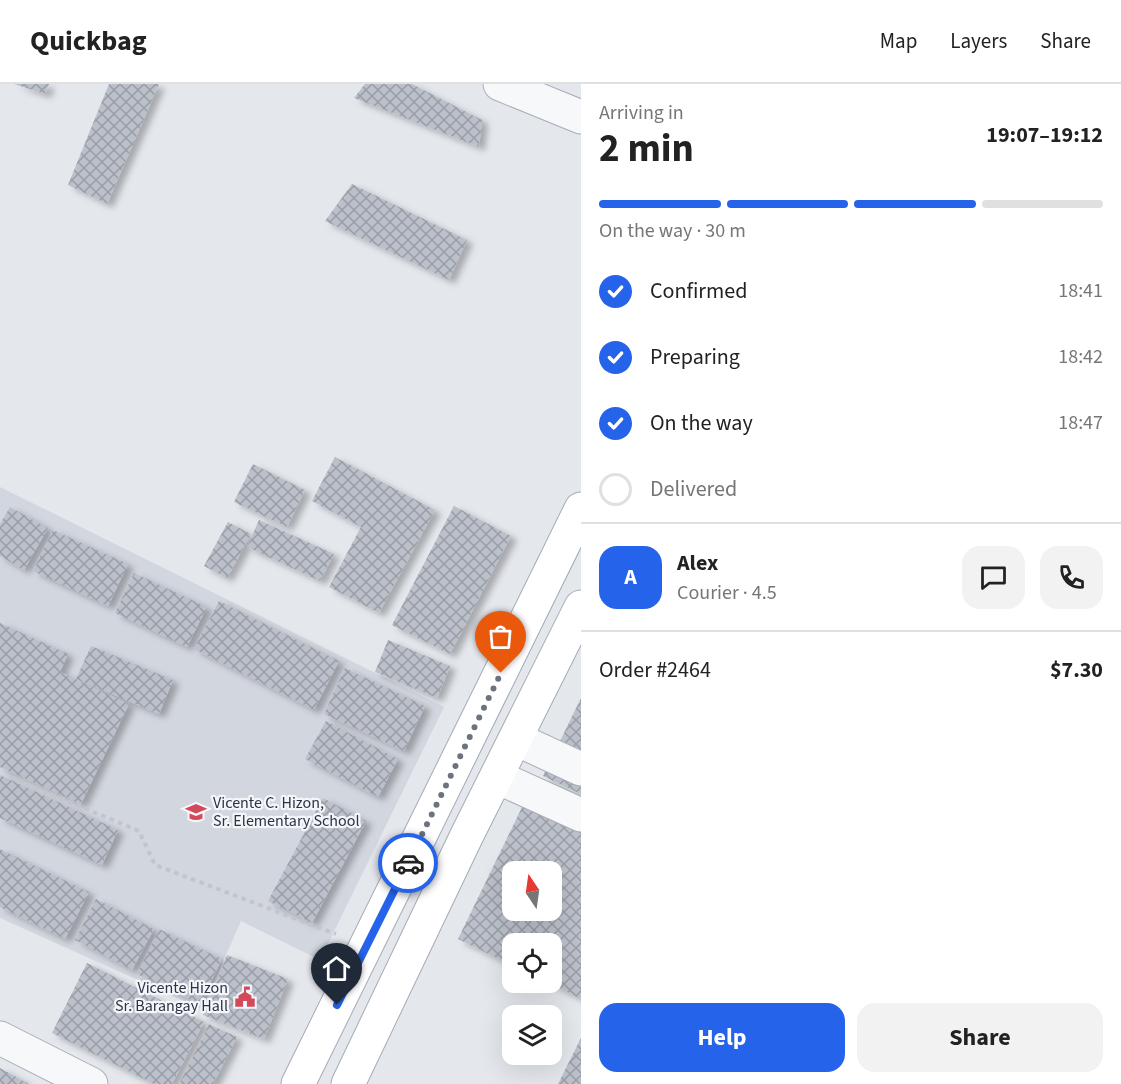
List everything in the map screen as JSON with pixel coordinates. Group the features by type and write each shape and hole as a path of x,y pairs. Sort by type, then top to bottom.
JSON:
{"main road":[{"path":"298,1084 581,509"},
{"path":"348,1084 497,777 579,617"}],"street":[{"path":"500,84 581,117"},
{"path":"516,739 581,769"},
{"path":"497,777 581,815"},
{"path":"0,1038 91,1084"}],"path":[{"path":"10,777 139,831 155,865 367,946"}],"shaded area":[{"name":"Vicente C. Hizon, Sr. Elementary School","path":"0,487 444,707 320,960 241,921 202,1009 0,918"}],"building":[{"path":"14,84 49,84 45,94"},
{"path":"109,84 159,84 107,204 68,185"},
{"path":"365,84 412,84 482,120 479,147 354,98"},
{"path":"352,184 467,240 449,280 325,221"},
{"path":"335,457 435,510 379,613 329,587 361,527 312,501"},
{"path":"253,464 305,490 287,527 234,502"},
{"path":"454,506 511,536 450,654 392,625"},
{"path":"10,507 48,528 24,570 0,556 0,524"},
{"path":"259,520 334,554 320,581 247,547"},
{"path":"228,522 251,534 227,578 204,566"},
{"path":"53,530 128,564 108,606 33,571"},
{"path":"134,573 207,607 187,647 115,613"},
{"path":"219,601 339,661 314,710 194,649"},
{"path":"0,623 68,654 60,672 129,704 81,804 0,767"},
{"path":"388,640 450,666 437,698 375,672"},
{"path":"91,646 173,680 159,714 76,679"},
{"path":"345,668 425,706 404,751 324,714"},
{"path":"581,698 581,794 543,776"},
{"path":"326,721 398,759 378,797 305,759"},
{"path":"0,775 118,830 102,865 0,818"},
{"path":"323,798 366,821 312,923 268,901"},
{"path":"526,799 581,826 581,999 562,990 562,933 502,933 502,961 458,939"},
{"path":"0,849 89,892 65,939 0,907"},
{"path":"96,899 154,929 132,970 75,940"},
{"path":"159,929 222,959 200,1004 137,974"},
{"name":"Vicente Hizon Sr. Barangay Hall","path":"227,955 288,979 264,1039 203,1015"},
{"path":"87,963 204,1022 172,1084 154,1084 52,1033"},
{"path":"209,1024 237,1037 213,1084 179,1084"},
{"path":"581,1038 581,1084 558,1084"},
{"path":"0,1068 29,1084 0,1084"}],"way so far":[{"path":"408,863 501,673"}],"place":[{"name":"Vicente C. Hizon, Sr. Elementary School","path":"196,812"},
{"name":"Vicente Hizon Sr. Barangay Hall","path":"245,997"}],"route":[{"path":"337,1005 408,863"}]}
